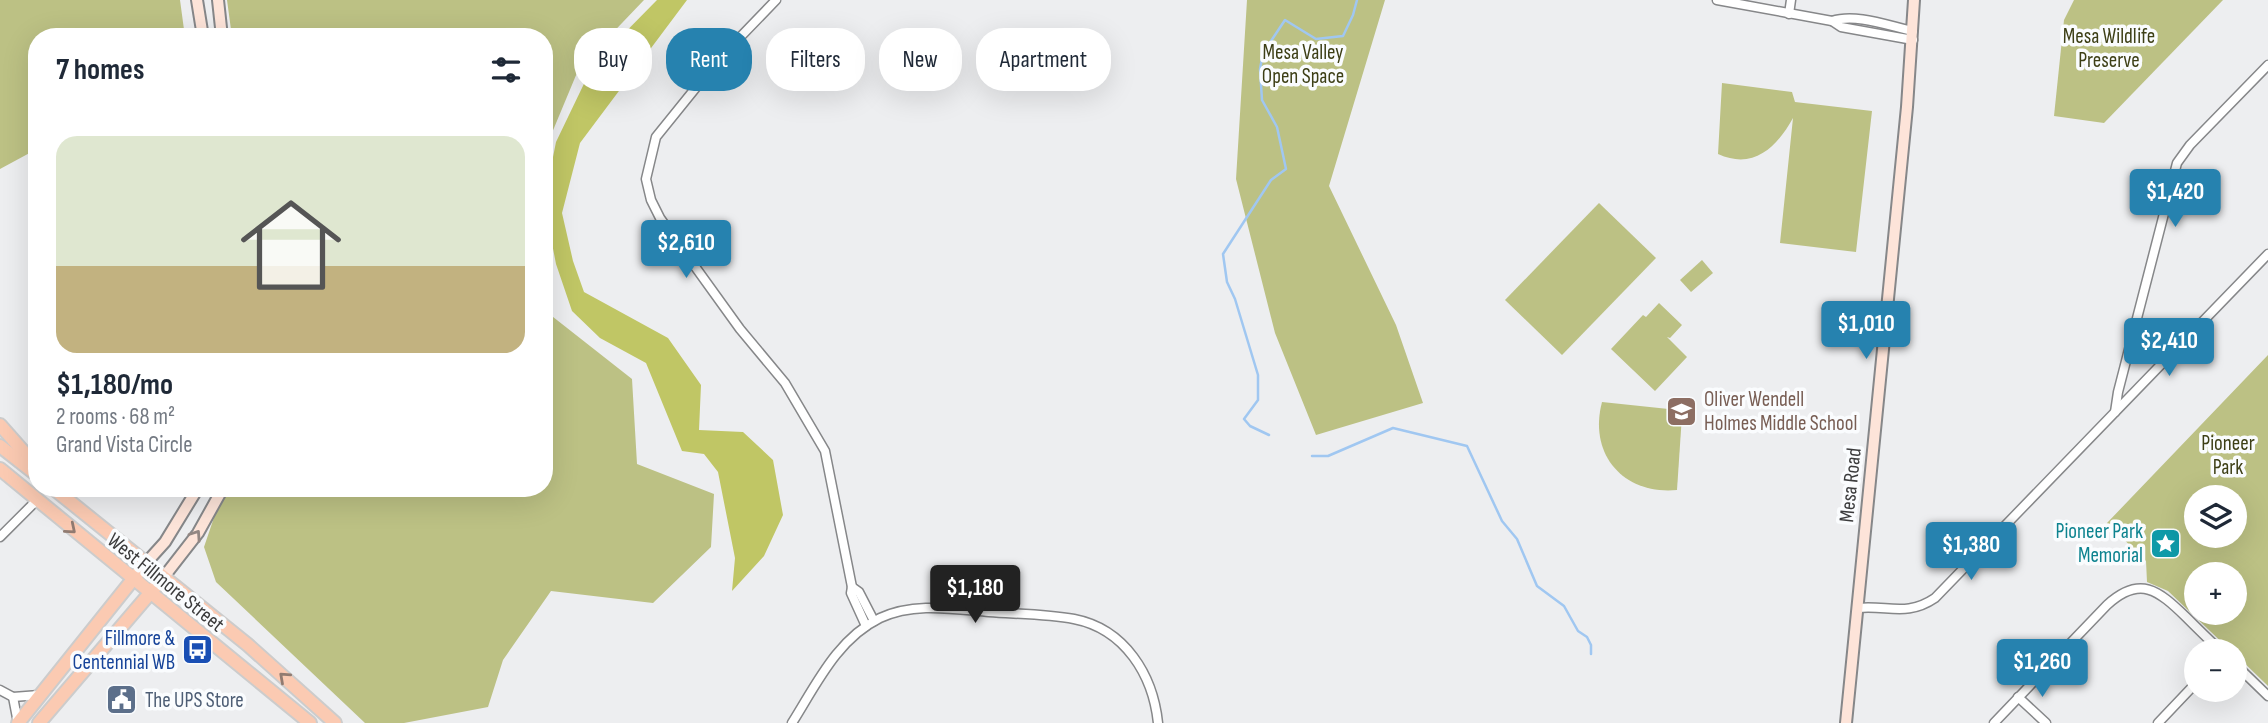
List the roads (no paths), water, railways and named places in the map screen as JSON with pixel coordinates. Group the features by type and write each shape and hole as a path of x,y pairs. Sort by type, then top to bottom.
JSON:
{"main road":[{"path":"197,0 202,28"},
{"path":"218,0 221,28"},
{"name":"Mesa Road","path":"1846,723 1913,36 1914,0"},
{"path":"0,425 28,457"},
{"path":"0,446 28,468"},
{"name":"West Fillmore Street","path":"0,470 28,493"},
{"name":"West Fillmore Street","path":"33,497 310,723"},
{"name":"West Fillmore Street","path":"64,497 248,645 335,723"},
{"path":"18,723 165,542 192,497"},
{"path":"40,723 163,578 198,533 218,497"}],"street":[{"path":"776,0 719,59 656,136 646,179 651,200 665,226 748,339 785,383 825,451 851,593 870,624"},
{"path":"1717,0 1832,22 1841,27 1878,29 1913,36"},
{"path":"1788,14 1791,0"},
{"path":"2115,412 2177,163 2182,153 2268,65"},
{"path":"1858,608 1873,606 1905,611 1920,607 1935,598 2268,254"},
{"path":"0,537 37,500"},
{"path":"1994,723 2107,605 2133,589 2142,588 2160,594 2208,639"},
{"path":"792,723 843,646 870,624 893,613 925,607 1055,617 1089,624 1122,644 1139,663 1156,701 1158,723"},
{"path":"2247,676 2268,696"},
{"path":"0,690 13,697 39,695"},
{"path":"2158,723 2184,696"},
{"path":"13,697 18,723"},
{"path":"2018,697 2046,723"}],"waterway":[{"path":"1269,435 1250,426 1244,419 1258,400 1258,375 1235,299 1227,282 1223,254 1271,180 1286,169 1277,127 1262,100 1260,69 1263,53 1285,20 1316,39 1343,36 1357,0"},
{"path":"1312,456 1328,456 1393,428 1467,446 1502,521 1517,539 1537,586 1564,606 1578,631 1587,637 1591,654"}],"place":[{"name":"Oliver Wendell Holmes Middle School","path":"1681,411"},
{"name":"Pioneer Park Memorial","path":"2166,543"},
{"name":"Fillmore & Centennial WB","path":"198,650"},
{"name":"The UPS Store","path":"122,700"}],"park label":[{"name":"Mesa Wildlife Preserve","path":"2109,48"},
{"name":"Mesa Valley Open Space","path":"1303,64"},
{"name":"Pioneer Park","path":"2228,455"}]}
